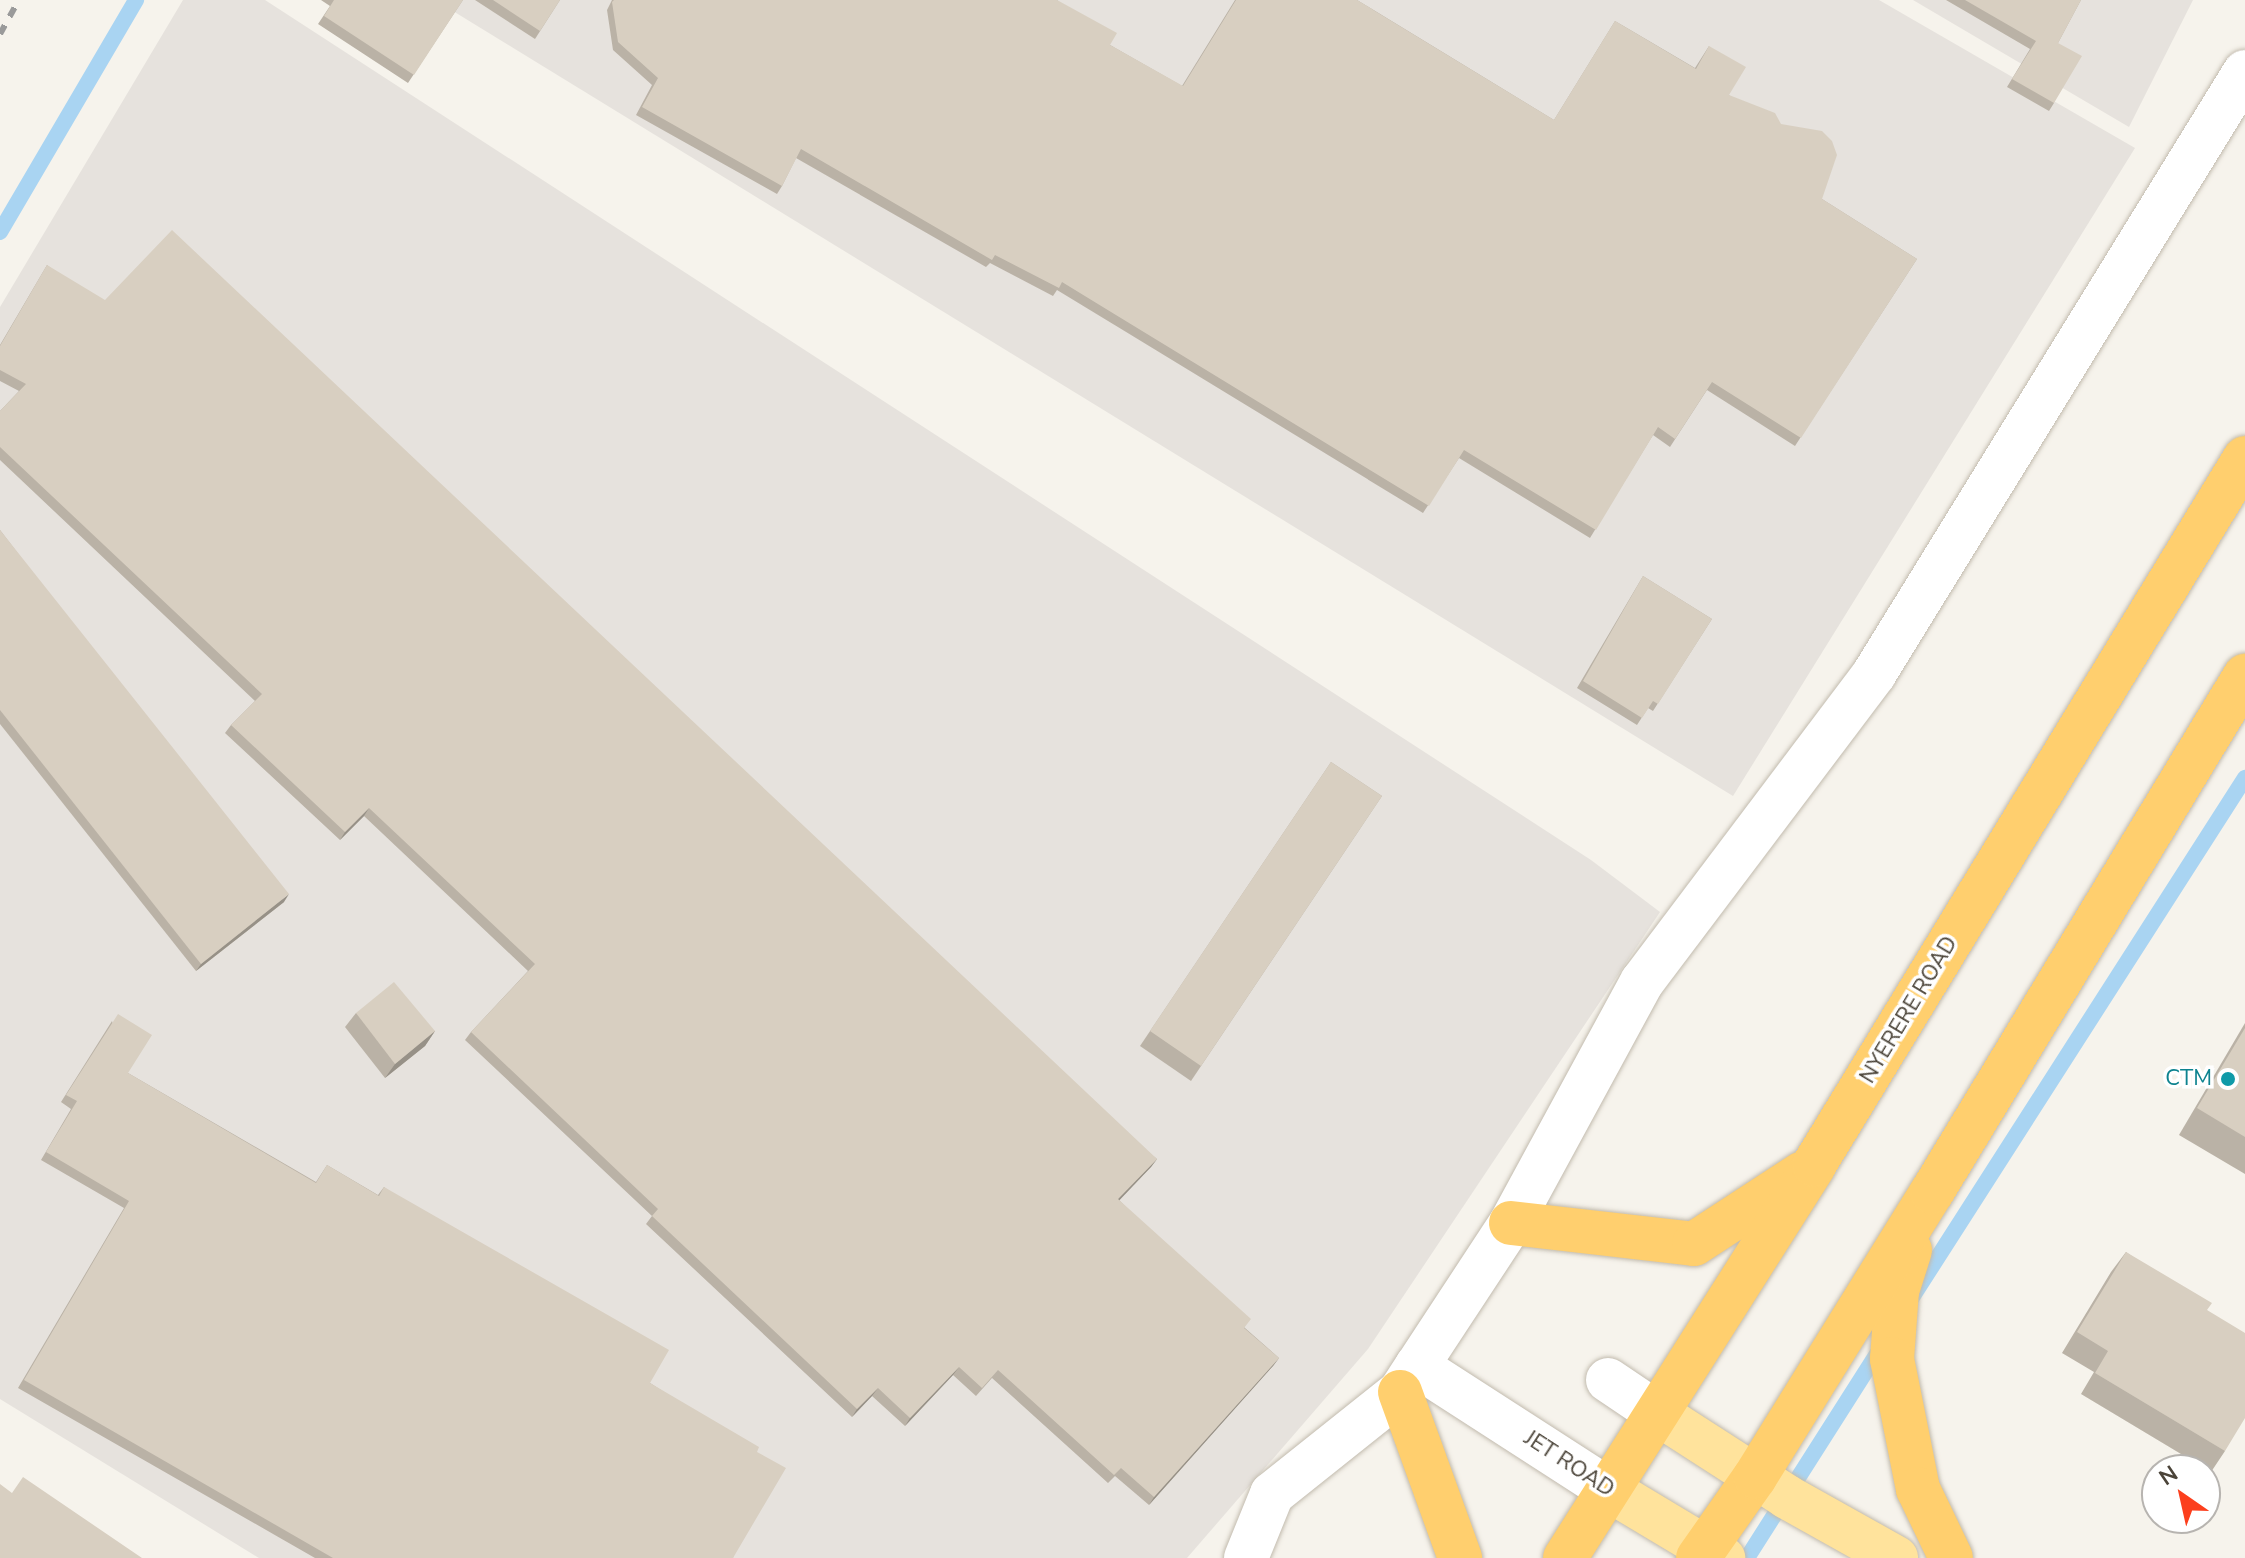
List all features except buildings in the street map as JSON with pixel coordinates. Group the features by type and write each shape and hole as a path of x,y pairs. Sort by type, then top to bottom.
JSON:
{"highway":[{"name":"NYERERE ROAD","path":"1565,1558 1660,1415 2245,458"},
{"path":"1709,1554 2245,676"},
{"path":"1511,1223 1694,1244 1814,1165"},
{"path":"1932,1192 1897,1291 1892,1359 1918,1489 1951,1558"},
{"path":"1408,1379 1460,1558"}],"main road":[{"path":"1660,1415 1755,1477 1896,1558"},
{"name":"JET ROAD","path":"1611,1491 1709,1554"}],"street":[{"path":"1246,1558 1272,1494 1408,1379 1511,1223 1642,982 1874,674 2245,72"},
{"name":"JET ROAD","path":"1408,1379 1611,1491"},
{"path":"1608,1380 1660,1415"}],"shaded area":[{"path":"183,0 265,0 1591,860 1660,912 1368,1349 1187,1558 259,1558 0,1399 0,307"},
{"path":"435,0 1879,0 2135,148 1733,796"},
{"path":"1913,0 2193,0 2129,127"}],"waterway":[{"path":"0,232 136,0"},
{"path":"1911,1299 2245,778"},
{"path":"1747,1558 1882,1346"}],"railway":[{"path":"0,34 19,0"}],"place":[{"name":"CTM","path":"2228,1079"}]}
